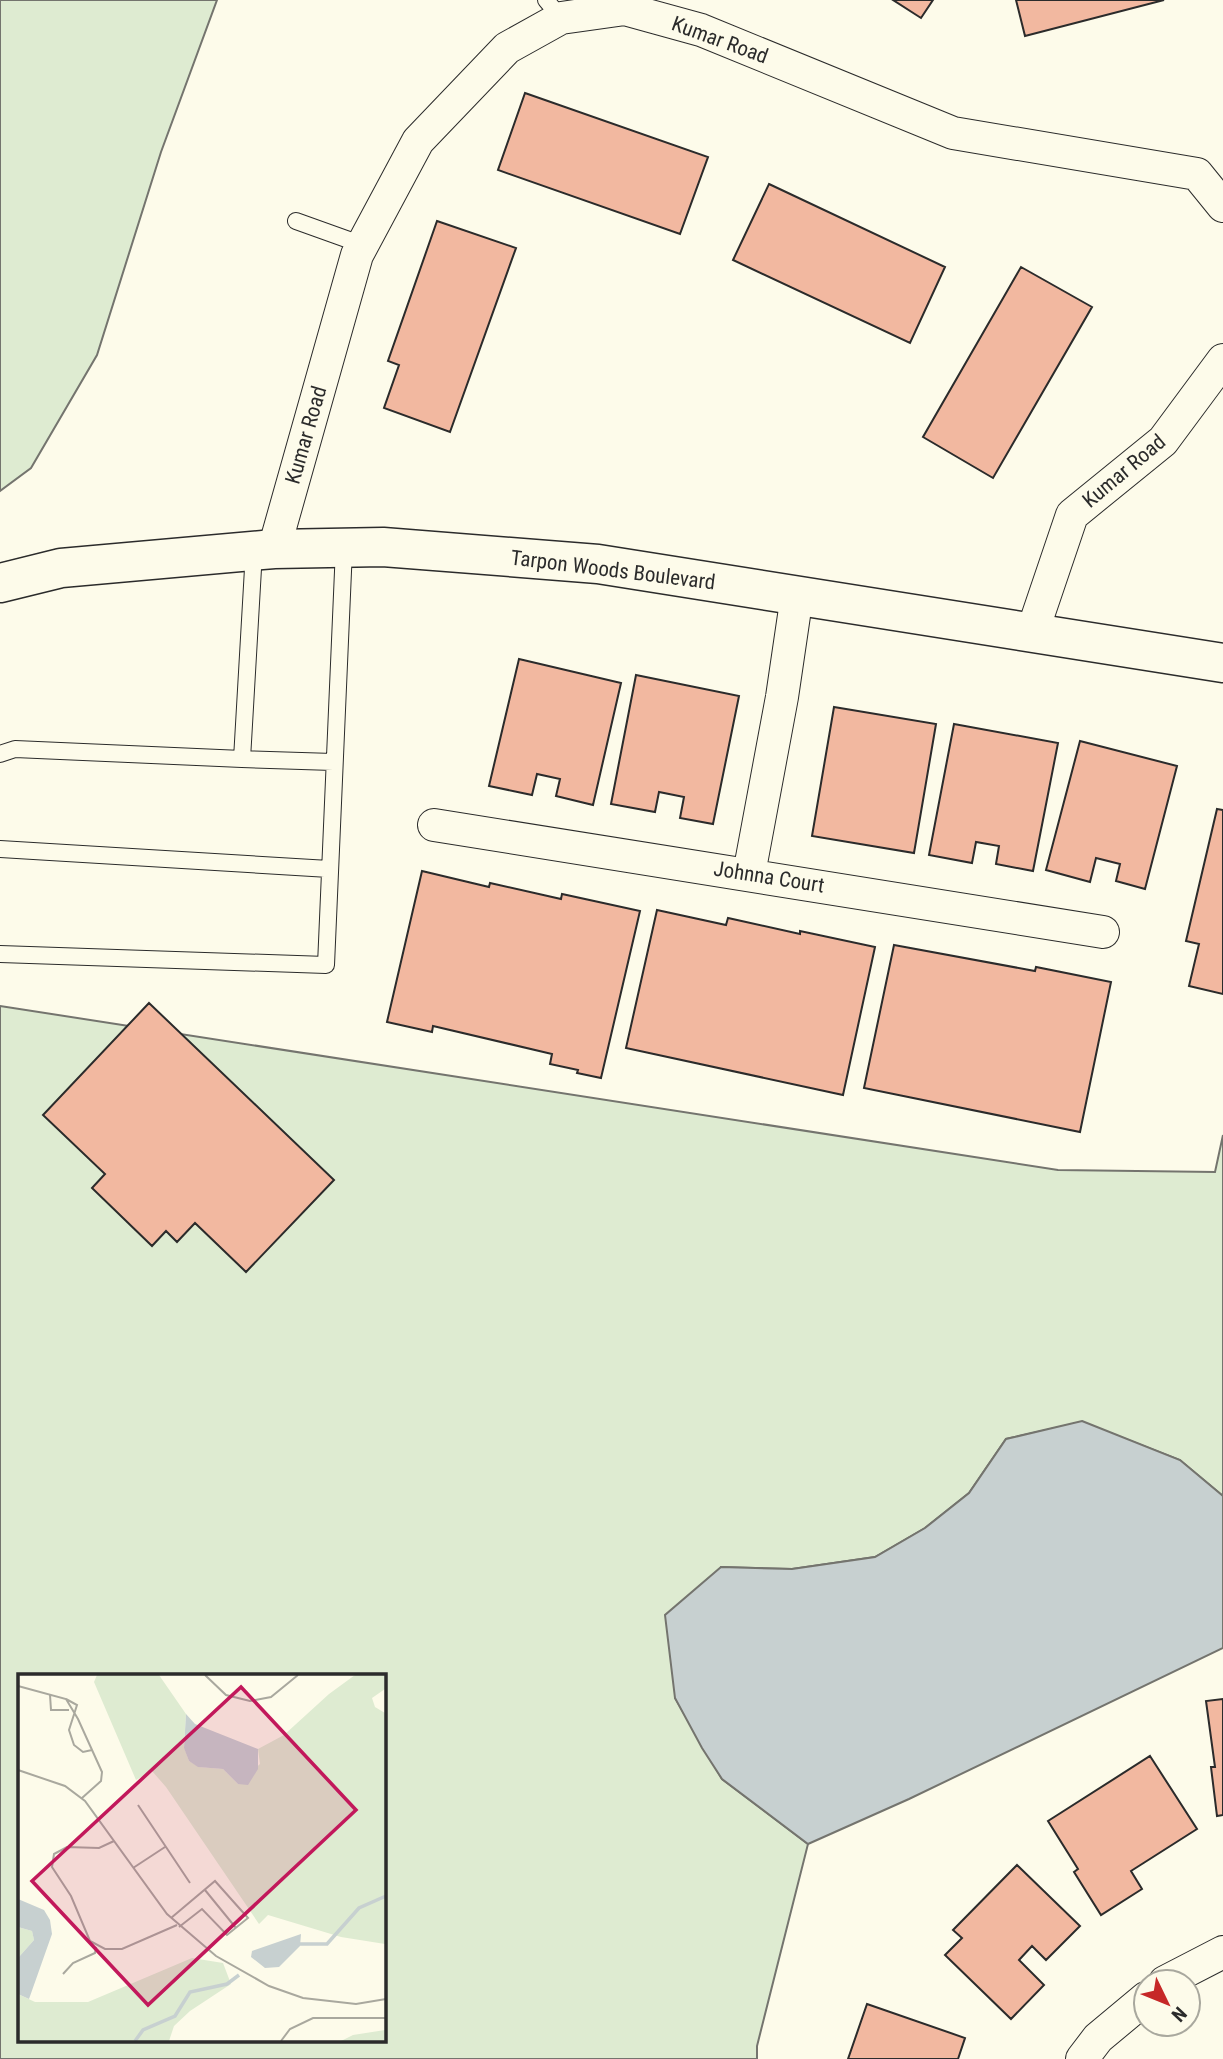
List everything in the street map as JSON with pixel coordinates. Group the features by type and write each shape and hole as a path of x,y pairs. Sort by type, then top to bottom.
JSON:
{"street":[{"name":"Kumar Road","path":"264,550 357,255 418,141 507,48 554,9 625,9 701,30 953,133 1197,174 1223,206"},
{"name":"Kumar Road","path":"1031,633 1072,515 1163,441 1223,360"},
{"name":"Tarpon Woods Boulevard","path":"0,583 61,568 264,550 383,547 598,565 1223,663"},
{"path":"749,874 782,697 797,595"},
{"name":"Johnna Court","path":"434,825 1103,932"},
{"path":"1192,1968 1223,1952"},
{"path":"1082,2059 1098,2038 1132,2010"}],"lane":[{"path":"296,221 363,245"},
{"path":"0,954 326,965 344,548"},
{"path":"243,759 264,550"},
{"path":"0,754 15,749 333,762"},
{"path":"0,849 329,869"}],"green space":[{"path":"0,0 217,0 161,152 97,355 31,468 0,491"},
{"path":"0,1006 1058,1170 1215,1172 1223,1135 1223,1496 1180,1460 1082,1422 1006,1439 969,1493 925,1528 875,1557 792,1569 721,1567 675,1698 722,1779 808,1844 757,2046 757,2059 0,2059"}],"shaded area":[{"path":"1082,1421 1180,1460 1223,1496 1223,1648 909,1799 808,1844 722,1779 675,1698 665,1615 721,1567 792,1569 875,1557 925,1528 969,1493 1006,1439"}],"building":[{"path":"893,0 933,0 921,18"},
{"path":"1016,0 1164,0 1025,36"},
{"path":"525,93 708,157 680,234 498,170"},
{"path":"769,184 945,267 910,343 733,260"},
{"path":"437,221 516,248 450,432 384,408 399,365 388,361"},
{"path":"1021,267 1092,307 993,478 923,437"},
{"path":"519,659 621,683 593,805 556,796 560,779 537,774 532,795 489,786"},
{"path":"636,675 739,696 713,824 680,818 684,797 659,792 655,812 611,804"},
{"path":"834,707 936,724 914,853 812,836"},
{"path":"954,724 1058,743 1033,871 996,864 999,846 976,842 972,863 929,855"},
{"path":"1080,741 1177,766 1145,889 1116,881 1120,864 1096,858 1090,882 1046,870"},
{"path":"1217,809 1223,810 1223,994 1189,986 1199,944 1186,941"},
{"path":"422,871 489,887 490,883 561,899 562,894 640,911 601,1078 550,1064 552,1054 433,1026 432,1032 387,1022"},
{"path":"657,910 726,925 728,918 875,947 843,1095 626,1048"},
{"path":"894,945 1035,971 1036,967 1111,982 1080,1132 864,1088"},
{"path":"149,1003 334,1180 246,1272 195,1223 177,1242 166,1231 152,1246 92,1188 105,1174 43,1115"},
{"path":"1223,1699 1223,1815 1217,1816 1211,1767 1215,1767 1206,1701"},
{"path":"1150,1756 1197,1829 1131,1871 1142,1889 1101,1915 1074,1872 1078,1869 1048,1821"},
{"path":"1017,1865 1080,1926 1046,1960 1032,1946 1019,1960 1044,1985 1011,2019 945,1955 962,1938 953,1930"},
{"path":"867,2004 965,2038 958,2059 848,2059"}]}
